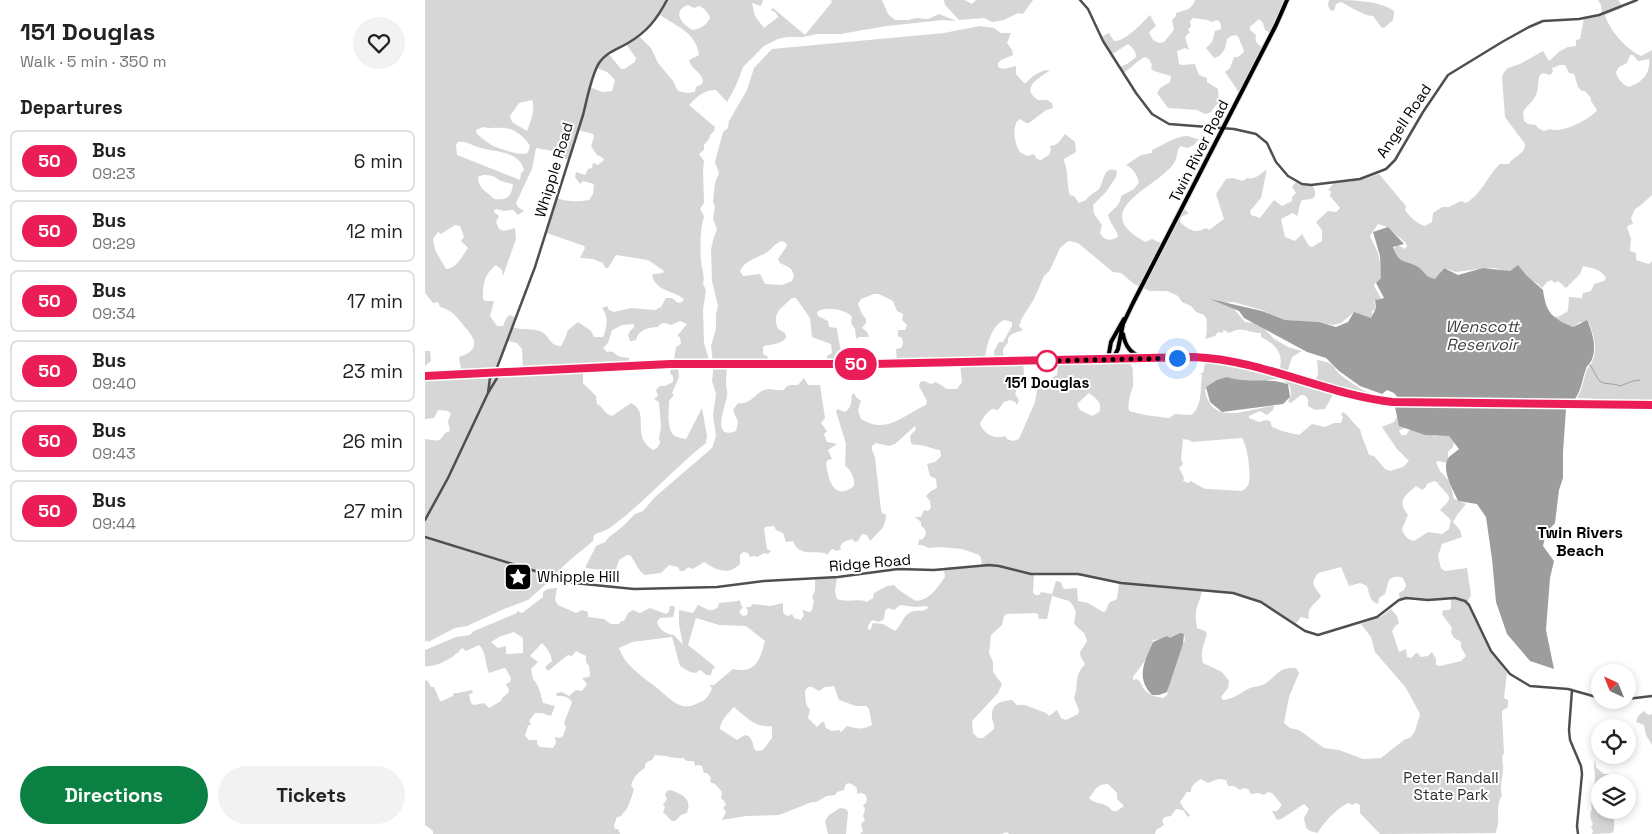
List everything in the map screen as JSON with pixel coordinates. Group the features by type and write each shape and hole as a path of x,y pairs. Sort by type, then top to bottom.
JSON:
{"main road":[{"name":"Twin River Road","path":"1111,359 1118,349 1122,327 1129,311 1287,0"},
{"name":"Twin River Road","path":"1111,359 1111,342 1129,311"},
{"path":"1122,327 1123,339 1128,348 1137,356 1149,358"},
{"path":"425,376 711,364 872,364 1194,357 1234,361 1372,400 1392,402 1652,405"}],"street":[{"name":"Whipple Road","path":"488,393 490,378 495,373 535,267 599,63 609,52 629,43 651,26 659,16 667,0"},
{"name":"Angell Road","path":"1080,0 1088,9 1103,41 1151,114 1169,124 1248,132 1263,138 1276,162 1285,173 1302,184 1311,186 1360,180 1385,169 1395,160 1423,112 1449,75 1459,67 1536,23 1599,15 1637,0"},
{"name":"Whipple Road","path":"425,520 448,478 497,378 495,373"},
{"name":"Ridge Road","path":"425,537 573,583 634,589 717,587 764,581 839,577 898,569 923,570 989,565 1031,574 1078,574 1121,582 1233,593 1266,605 1310,633 1321,634 1382,615 1399,600 1406,598 1460,600 1469,605 1491,652 1510,674 1530,686 1572,690"},
{"path":"1577,834 1582,774 1569,730 1572,690 1591,695"},
{"path":"1636,698 1652,696"}],"green space":[{"path":"425,0 763,0 761,6 752,3 755,16 764,28 778,17 771,10 773,8 805,35 832,2 831,0 882,0 888,14 895,20 928,19 939,14 956,21 943,20 887,26 840,34 817,34 778,39 764,46 743,67 727,102 716,90 711,90 701,94 689,105 715,127 704,145 704,150 699,154 704,161 704,203 700,209 704,216 700,249 704,276 703,284 706,290 703,310 704,343 708,363 678,364 679,377 672,393 674,395 669,401 669,420 672,433 676,437 686,439 702,408 707,436 706,443 623,517 609,528 594,535 593,541 553,577 550,576 547,583 528,600 467,626 455,628 428,642 428,640 425,642 425,439 439,440 445,433 450,431 448,421 451,414 448,411 438,410 434,418 425,419 425,375 462,374 459,357 473,348 474,340 451,312 440,307 438,302 433,303 425,293","holes":["688,5 694,8 699,6 706,10 710,18 703,26 693,30 682,21 679,14","660,15 685,31 694,41 699,55 689,60 702,77 702,84 696,87 695,92 678,91 673,81 658,63 651,48 639,36","626,44 636,58 635,62 621,69 608,53","597,68 607,72 615,80 612,91 602,92 590,87","532,100 533,112 527,131 512,122 510,116 519,103","483,127 507,128 519,134 530,146 529,151 525,154 493,146 477,134 476,130","578,130 593,134 591,146 597,155 604,160 598,165 593,163 592,168 588,169 585,175 576,172 575,177 580,184 583,181 594,184 593,194 589,200 585,201 568,201 557,198 547,233 584,246 585,248 580,258 593,259 603,263 605,268 608,268 616,255 648,260 664,271 663,273 652,275 657,285 680,296 684,299 682,302 678,303 672,298 666,298 661,307 655,310 631,308 614,312 609,310 607,306 602,308 607,322 603,337 594,337 591,331 578,322 568,330 561,346 552,343 542,332 515,328 512,326 515,317 510,315 503,326 497,326 490,316 494,301 485,301 483,299 484,284 489,272 496,265 502,270 503,276 516,239 515,228 504,231 499,229 496,222 499,216 494,210 513,210 518,215 524,211 516,203 532,169 536,148 553,151 569,160","458,142 465,142 512,156 517,159 524,170 521,173 520,180 457,155 456,145","488,175 513,184 508,197 494,199 481,187 478,177","455,225 460,226 464,237 461,241 468,248 453,267 446,269 435,250 433,239 438,232 441,234","680,321 687,324 677,336 680,337 681,344 676,347 670,373 673,376 673,382 660,386 656,390 658,396 654,399 659,402 661,427 660,443 653,450 646,444 643,438 640,413 637,407 631,403 612,416 607,413 597,404 596,396 583,383 583,368 629,366 629,358 620,357 613,352 607,352 603,348 608,343 612,330 622,325 634,324 628,335 630,341 632,341 636,340 644,330 658,327 663,323 671,325","508,341 517,343 522,349 523,371 495,371"]},
{"path":"944,0 965,0 972,4 976,0 1033,0 1023,14 1018,13 1004,20 992,22 984,18 959,20 945,5"},
{"path":"1195,0 1287,0 1271,33 1265,30 1263,23 1259,19 1250,27 1250,30 1256,35 1257,43 1264,48 1240,94 1225,72 1230,68 1234,57 1238,57 1244,52 1239,38 1236,35 1227,39 1223,51 1214,58 1206,48 1212,42 1215,31 1221,29 1221,24 1218,20 1211,22 1193,18 1190,21 1191,26 1188,30 1190,32 1185,37 1189,50 1185,48 1177,51 1179,64 1195,64 1199,75 1207,78 1207,82 1218,89 1219,103 1210,113 1205,114 1197,110 1168,108 1157,93 1160,88 1170,82 1171,76 1154,71 1151,68 1152,65 1149,59 1145,57 1123,73 1120,67 1136,57 1134,50 1128,44 1111,53 1101,37 1109,33 1114,41 1123,38 1150,15 1156,26 1149,32 1153,40 1159,43 1164,42 1174,30 1172,20 1176,13 1190,8"},
{"path":"1329,0 1364,1 1388,7 1394,11 1393,20 1384,28 1381,27 1373,16 1362,13 1341,2 1336,4 1334,11 1330,10"},
{"name":"Peter Randall State Park","path":"1598,0 1618,0 1622,8 1605,15 1615,33 1624,44 1641,56 1652,50 1652,195 1635,209 1631,218 1633,224 1627,227 1631,239 1630,251 1636,253 1636,260 1649,264 1652,261 1652,402 1577,398 1586,371 1594,357 1595,346 1592,330 1587,320 1587,322 1580,322 1573,327 1556,321 1552,316 1558,317 1568,311 1569,297 1582,298 1583,293 1591,291 1594,284 1604,281 1606,278 1599,271 1583,266 1580,274 1566,288 1558,281 1554,283 1552,280 1547,282 1542,288 1513,269 1508,272 1495,268 1456,272 1444,268 1434,281 1414,270 1412,265 1398,262 1394,248 1398,245 1405,249 1406,243 1387,227 1378,224 1370,236 1378,253 1382,280 1375,283 1374,286 1381,298 1374,301 1376,309 1372,311 1372,317 1353,313 1341,323 1333,325 1280,320 1262,310 1233,302 1223,303 1234,309 1245,322 1260,324 1273,338 1288,347 1302,351 1292,357 1286,376 1314,385 1318,374 1317,360 1323,361 1331,364 1342,376 1356,386 1389,402 1368,400 1335,391 1325,409 1315,410 1308,406 1306,396 1301,395 1291,403 1288,402 1291,395 1290,386 1285,381 1276,379 1266,381 1217,380 1205,390 1209,402 1215,409 1224,412 1243,412 1274,406 1273,410 1267,415 1260,411 1249,416 1249,418 1259,422 1270,421 1272,427 1299,435 1312,424 1325,427 1334,423 1341,423 1343,412 1360,429 1369,455 1374,456 1385,469 1390,471 1403,467 1409,461 1397,449 1382,427 1394,422 1398,415 1405,428 1399,430 1401,435 1406,435 1412,426 1434,436 1448,435 1454,442 1453,447 1448,452 1448,462 1436,462 1440,471 1450,482 1454,499 1466,504 1453,522 1460,530 1462,537 1442,544 1438,556 1441,568 1445,571 1467,568 1471,595 1467,603 1491,651 1507,673 1504,698 1508,700 1508,707 1502,711 1504,753 1502,759 1502,795 1498,806 1496,833 1380,834 1360,813 1360,805 1349,803 1331,816 1318,833 1306,828 1304,818 1309,809 1304,804 1277,820 1272,811 1277,811 1282,805 1272,793 1268,792 1264,795 1258,793 1251,794 1248,789 1243,788 1240,790 1234,786 1228,786 1226,780 1218,779 1208,783 1201,779 1194,784 1191,792 1187,792 1180,802 1190,815 1188,817 1183,810 1176,809 1171,816 1165,817 1162,820 1164,825 1156,830 1155,834 1010,834 1006,832 1002,834 860,834 863,831 861,824 865,820 863,805 866,803 867,798 863,793 857,794 857,788 851,784 846,784 844,790 837,792 835,795 827,796 816,802 779,815 746,816 722,820 726,812 723,808 726,805 721,798 722,792 715,784 710,782 711,778 707,773 704,773 702,766 695,766 694,761 687,761 683,758 655,755 652,760 645,764 645,768 633,780 631,786 634,789 628,806 621,816 617,817 614,825 620,834 433,834 433,831 425,825 425,680 428,681 431,687 434,687 440,701 453,696 454,693 472,690 473,692 469,695 471,703 474,705 484,703 489,708 501,701 508,693 509,690 506,684 510,682 511,678 504,668 489,673 483,651 479,645 466,651 462,648 445,661 429,666 425,666 425,650 456,637 470,635 474,631 517,613 517,611 522,613 543,597 543,592 548,589 557,588 555,600 558,605 576,613 582,610 588,612 588,617 604,619 611,624 619,624 621,621 624,621 628,613 633,610 640,613 650,608 666,614 669,612 670,606 674,606 673,617 660,618 657,622 662,630 674,635 683,645 679,624 679,610 693,613 698,605 708,610 713,610 718,607 719,603 740,600 743,607 739,612 743,616 747,615 746,607 751,607 752,604 770,606 783,603 785,615 792,614 794,618 801,620 804,615 802,610 810,612 812,610 815,579 837,577 835,592 837,599 845,601 860,600 867,602 873,598 874,593 887,586 894,585 901,592 916,601 929,596 936,589 945,577 944,570 982,566 979,555 962,549 929,548 918,545 919,540 923,539 926,534 925,529 921,526 921,522 915,517 921,517 924,510 928,511 931,508 930,501 926,496 937,488 936,479 930,476 927,464 935,462 941,456 940,450 911,443 910,436 916,429 915,426 895,444 889,446 876,443 872,446 881,510 886,515 886,519 879,532 870,541 867,535 862,534 858,541 855,542 852,539 845,542 840,547 841,549 837,551 832,549 828,555 825,553 805,552 797,548 793,541 786,542 783,533 776,530 774,526 765,527 764,529 767,549 771,551 768,554 764,553 757,557 750,557 748,553 743,552 740,555 740,564 727,571 717,569 704,562 693,569 688,567 684,571 669,565 661,573 645,575 640,571 630,555 619,560 615,572 586,568 596,546 605,542 635,514 643,511 655,497 712,448 716,436 713,415 716,394 712,381 714,364 711,346 716,328 718,306 712,281 711,250 717,229 713,219 715,183 719,173 715,162 723,132 728,128 729,121 747,90 754,68 772,49 944,33 980,26 994,28 1001,33 1011,33 1007,43 1013,55 1001,60 998,63 998,67 1003,69 1016,66 1016,74 1024,83 1040,72 1050,70 1033,83 1030,91 1038,100 1047,100 1052,103 1053,108 1046,110 1029,123 1020,119 1017,122 1015,125 1015,135 1019,150 1028,156 1034,154 1037,159 1041,160 1049,155 1050,146 1057,143 1065,134 1075,142 1076,152 1064,159 1064,161 1070,195 1074,196 1079,203 1098,190 1106,172 1109,170 1117,171 1116,177 1106,192 1093,205 1094,214 1102,225 1100,233 1104,238 1110,240 1118,237 1108,215 1118,205 1121,196 1134,189 1139,182 1131,168 1126,165 1141,155 1152,153 1152,150 1169,141 1187,136 1199,139 1194,145 1187,148 1181,146 1178,149 1176,160 1172,166 1140,192 1123,210 1123,220 1129,231 1145,242 1152,239 1163,244 1182,208 1189,213 1181,217 1180,222 1183,225 1192,230 1199,231 1206,228 1209,230 1224,219 1216,194 1226,179 1233,178 1243,181 1247,178 1258,176 1267,169 1261,198 1250,211 1251,215 1260,218 1274,200 1282,206 1292,201 1292,197 1296,193 1292,187 1296,182 1302,185 1313,186 1315,190 1314,198 1302,200 1297,216 1293,213 1281,219 1285,237 1295,241 1302,234 1309,246 1312,247 1322,241 1322,230 1316,222 1328,211 1336,212 1340,208 1330,196 1331,191 1328,190 1334,183 1361,180 1379,174 1406,206 1405,210 1409,215 1416,222 1425,226 1432,222 1433,213 1442,207 1449,207 1461,201 1466,203 1472,199 1500,164 1509,164 1524,148 1525,144 1505,117 1502,77 1504,72 1508,68 1520,64 1543,51 1549,61 1560,51 1576,46 1576,40 1580,39 1584,18 1602,15 1601,5","holes":["1630,55 1633,55 1638,61 1649,59 1649,69 1645,77 1629,87 1619,79 1616,72 1619,67 1627,63","1565,65 1569,73 1574,74 1578,87 1591,98 1597,110 1594,114 1568,128 1555,130 1544,131 1536,125 1528,124 1524,121 1523,112 1536,95 1540,75 1543,73 1550,75 1553,72 1552,68","782,241 786,243 787,246 778,259 780,263 792,270 794,276 792,281 782,285 765,284 760,274 743,276 740,271 744,265 766,253","1070,241 1078,243 1113,272 1121,273 1134,284 1150,291 1167,291 1178,296 1182,302 1204,315 1207,320 1205,339 1215,336 1218,332 1222,333 1224,330 1229,333 1242,329 1261,333 1261,337 1271,343 1278,351 1281,361 1278,373 1241,363 1206,358 1203,373 1200,373 1202,375 1200,397 1195,411 1191,415 1175,414 1169,418 1129,411 1133,384 1131,359 1058,361 1057,375 1048,380 1039,379 1035,402 1019,439 1013,441 1005,436 994,437 984,431 980,424 988,412 992,409 998,410 1004,402 1010,400 1017,405 1019,400 1015,394 1017,389 1023,384 1023,361 1006,361 1003,350 1008,343 1008,338 1012,334 1023,330 1019,326 1022,318 1034,299 1044,276 1050,270 1060,248","879,294 893,301 897,311 903,314 902,320 907,325 905,330 898,330 898,336 902,338 903,344 901,348 896,349 897,363 960,363 962,382 957,389 947,389 936,382 931,384 924,381 920,382 919,386 927,401 926,405 895,422 879,425 861,419 858,410 861,401 854,393 849,408 845,412 838,409 836,411 846,444 845,466 852,475 854,486 841,492 836,490 830,481 826,463 832,459 828,450 837,444 827,442 824,434 827,431 821,423 825,418 820,385 808,385 804,378 798,385 788,386 784,390 764,390 748,402 738,403 733,410 738,422 736,431 728,433 723,431 721,421 727,394 727,364 767,363 768,357 763,354 763,348 764,346 781,342 786,338 785,333 778,329 776,318 781,308 792,298 796,298 810,318 812,337 831,344 832,353 827,356 827,363 843,364 837,328 829,327 828,321 818,316 817,312 830,309 840,310 849,314 852,317 851,323 855,329 856,339 859,337 869,337 862,328 866,323 866,319 858,304 861,299","1005,320 1012,322 1012,326 1003,342 999,342 994,351 995,361 985,361 986,350 993,331 1000,322","1089,393 1099,403 1099,412 1092,416 1080,410 1077,404","1242,438 1248,458 1248,484 1242,491 1207,489 1191,481 1188,483 1183,481 1184,478 1179,468 1183,464 1181,459 1183,439 1192,442","1434,481 1439,484 1449,498 1440,510 1451,520 1449,529 1442,534 1428,532 1414,541 1406,537 1402,529 1408,515 1404,510 1403,502 1406,495 1416,486 1422,490 1427,484","1341,567 1349,586 1360,583 1367,586 1371,599 1378,604 1379,598 1385,594 1389,580 1396,577 1403,578 1406,585 1404,590 1399,593 1400,601 1406,599 1451,599 1451,608 1443,610 1442,614 1452,628 1451,633 1454,638 1461,642 1461,647 1466,656 1461,661 1440,666 1436,665 1436,659 1432,652 1428,656 1420,657 1416,653 1411,658 1407,657 1406,649 1399,652 1392,631 1399,624 1397,616 1391,609 1382,616 1361,624 1371,637 1375,652 1406,688 1420,714 1415,731 1411,737 1404,740 1381,758 1363,759 1339,750 1324,748 1299,730 1290,728 1284,723 1289,697 1299,673 1296,668 1282,670 1264,684 1223,700 1221,697 1228,688 1229,681 1222,672 1203,663 1202,652 1207,634 1205,631 1197,628 1196,617 1196,609 1202,590 1240,595 1257,601 1295,625 1301,617 1309,619 1310,609 1321,596 1313,583 1318,573","1034,575 1089,576 1119,583 1117,599 1110,603 1106,611 1103,612 1088,603 1078,601 1077,588 1065,589 1061,582 1056,581 1052,594 1041,592 1039,595 1035,595 1033,592","1052,596 1069,601 1076,612 1074,623 1084,633 1087,641 1080,652 1085,664 1078,674 1074,698 1079,710 1078,714 1066,720 1061,718 1057,710 1049,716 1025,705 1017,705 1012,700 1005,701 993,709 994,729 983,738 978,738 973,733 972,721 998,693 1002,684 993,672 993,662 989,653 991,635 1002,625 1004,616 1007,614 1038,614 1039,619 1047,619","900,605 927,606 928,608 909,613 895,631 883,624 873,623 870,630 868,629 872,620 879,622 884,619 885,611 888,608 894,610","696,618 719,625 746,626 765,641 756,664 747,669 733,669 714,685 710,685 712,689 705,700 690,706 684,706 673,701 638,673 621,654 619,648 632,642 672,637 680,666 690,672 702,671 706,675 711,675 712,670 715,668 688,645","514,632 523,638 523,653 506,654 506,646 498,648 491,642","1184,635 1185,640 1173,664 1167,695 1163,698 1148,693 1137,679 1133,680 1133,677 1149,655 1153,640","542,643 549,651 552,661 545,667 548,671 568,655 572,656 576,651 586,656 586,662 589,666 589,677 582,678 587,684 582,691 576,690 569,696 562,692 556,693 557,696 567,697 572,702 564,723 566,727 563,736 560,738 555,737 556,743 553,748 540,747 537,744 537,740 529,740 525,736 528,726 531,724 529,721 535,713 551,716 555,706 543,703 531,669 538,662 530,656","834,686 839,700 856,706 866,706 869,709 872,725 860,729 847,726 841,732 826,728 824,722 817,727 808,718 810,710 806,704 805,691 808,687 819,691 825,687","734,707 756,724 772,726 772,738 763,750 757,751 754,749 752,740 749,737 745,735 737,740 720,729 725,717","1108,784 1117,793 1117,799 1124,806 1117,811 1112,811 1107,806 1089,798 1097,788"]},
{"path":"425,351 430,351 431,361 425,366"},
{"path":"1644,711 1648,715 1652,714 1652,745 1646,735 1644,725 1636,722 1638,716"},
{"path":"1596,764 1596,767 1604,774 1595,774"},
{"path":"671,790 683,796 688,804 687,813 681,815 675,821 672,821 663,812 665,807 663,805 667,799 665,795 667,791"},
{"path":"840,808 846,809 848,812 846,834 828,834 825,821 829,815"},
{"path":"1591,819 1614,819 1614,830 1612,833 1592,834 1591,827 1593,824"}],"water":[{"name":"Wenscott Reservoir","path":"1388,227 1404,244 1393,247 1398,257 1418,267 1429,277 1435,279 1444,268 1458,275 1483,268 1510,271 1518,265 1543,290 1548,309 1559,321 1573,327 1587,320 1591,329 1594,349 1581,388 1575,399 1400,400 1394,393 1387,390 1382,394 1360,386 1339,371 1326,358 1307,352 1244,318 1239,311 1210,299 1262,311 1285,320 1319,322 1336,327 1348,322 1354,312 1371,318 1376,308 1375,300 1384,298 1376,283 1381,278 1380,256 1373,232"},
{"path":"1227,377 1288,384 1290,397 1283,404 1222,412 1210,402 1206,387 1217,380"},
{"path":"1395,407 1566,409 1563,478 1559,490 1555,523 1546,533 1543,546 1554,561 1550,578 1546,630 1554,669 1530,661 1507,634 1496,602 1486,517 1477,504 1458,501 1447,473 1446,467 1449,457 1459,449 1449,436 1425,435 1399,426"},
{"path":"1180,633 1184,634 1183,644 1167,692 1152,695 1144,682 1143,669 1153,642 1167,636 1170,638"}],"waterway":[{"path":"1589,364 1599,380 1604,383 1620,386 1640,380"}],"bus line":[{"name":"50","path":"425,376 670,364 872,364 1194,357 1241,362 1372,400 1392,402 1652,405"}],"place":[{"name":"151 Douglas","path":"1047,361"},
{"name":"Whipple Hill","path":"518,577"}],"district":[{"name":"Twin Rivers Beach","path":"1580,541"}],"route":[{"path":"1047,361 1044,361 1177,358"}]}
